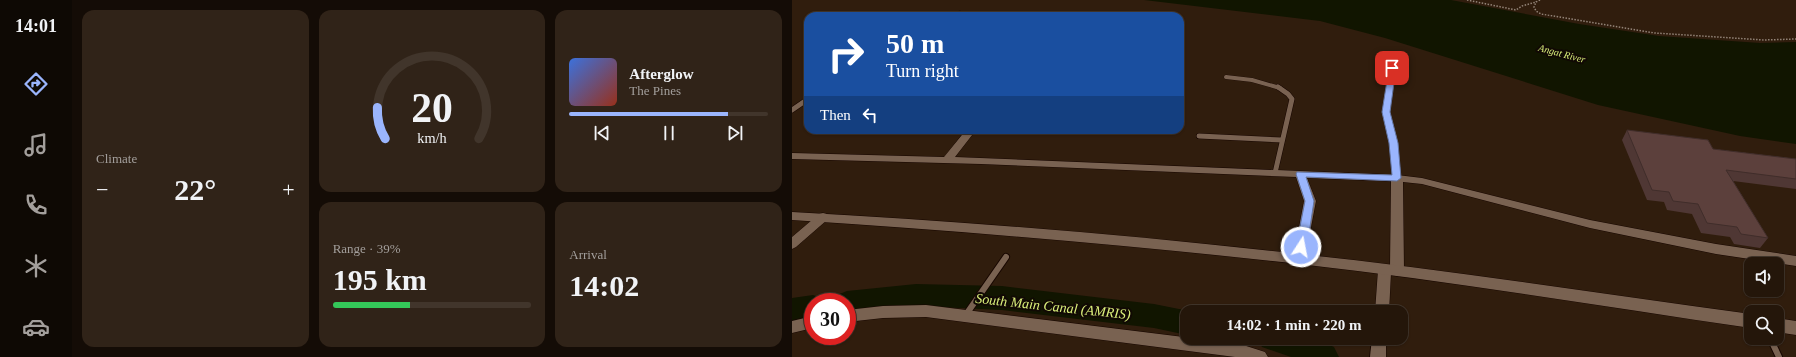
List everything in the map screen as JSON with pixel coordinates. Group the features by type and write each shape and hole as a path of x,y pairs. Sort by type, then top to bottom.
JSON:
{"street":[{"path":"947,160 968,134"},
{"path":"792,156 947,160 1397,178 1422,181 1590,224 1716,249 1796,261"},
{"path":"1299,259 1310,201 1300,174"},
{"path":"1384,305 1391,270 1397,178"},
{"path":"792,216 823,217 1075,237 1299,259 1391,270 1744,320"},
{"path":"792,244 823,217"},
{"path":"856,315 883,312 926,311 1233,350 1260,357"},
{"path":"792,327 804,324"},
{"path":"1784,326 1796,328"},
{"path":"1378,357 1379,345"}],"lane":[{"path":"1392,68 1386,112 1394,143 1397,178"},
{"path":"1226,77 1254,80 1282,90 1290,95 1292,99 1274,173"},
{"path":"792,110 804,102"},
{"path":"1199,136 1282,140"},
{"path":"965,316 1006,257"},
{"path":"1773,345 1779,357"}],"path":[{"path":"1467,0 1516,10 1522,6 1540,0"},
{"path":"1536,2 1534,7 1536,12 1541,14 1655,34 1764,40 1796,39"}],"water":[{"name":"Angat River","path":"1144,0 1451,0 1579,24 1659,36 1760,43 1796,42 1796,144 1740,136 1598,105 1385,38 1320,21"}],"building":[{"path":"1627,130 1708,140 1713,149 1796,159 1796,179 1726,170 1768,238 1741,234 1737,227 1707,223 1698,204 1673,201 1669,192 1652,190"}],"waterway":[{"name":"South Main Canal (AMRIS)","path":"856,302 916,295 1002,298 1154,316 1180,321"},
{"name":"South Main Canal (AMRIS)","path":"792,310 804,308"},
{"name":"South Main Canal (AMRIS)","path":"1297,345 1323,357"}],"route":[{"path":"1301,247 1310,201 1300,174 1397,178 1394,143 1386,112 1392,68"}]}
